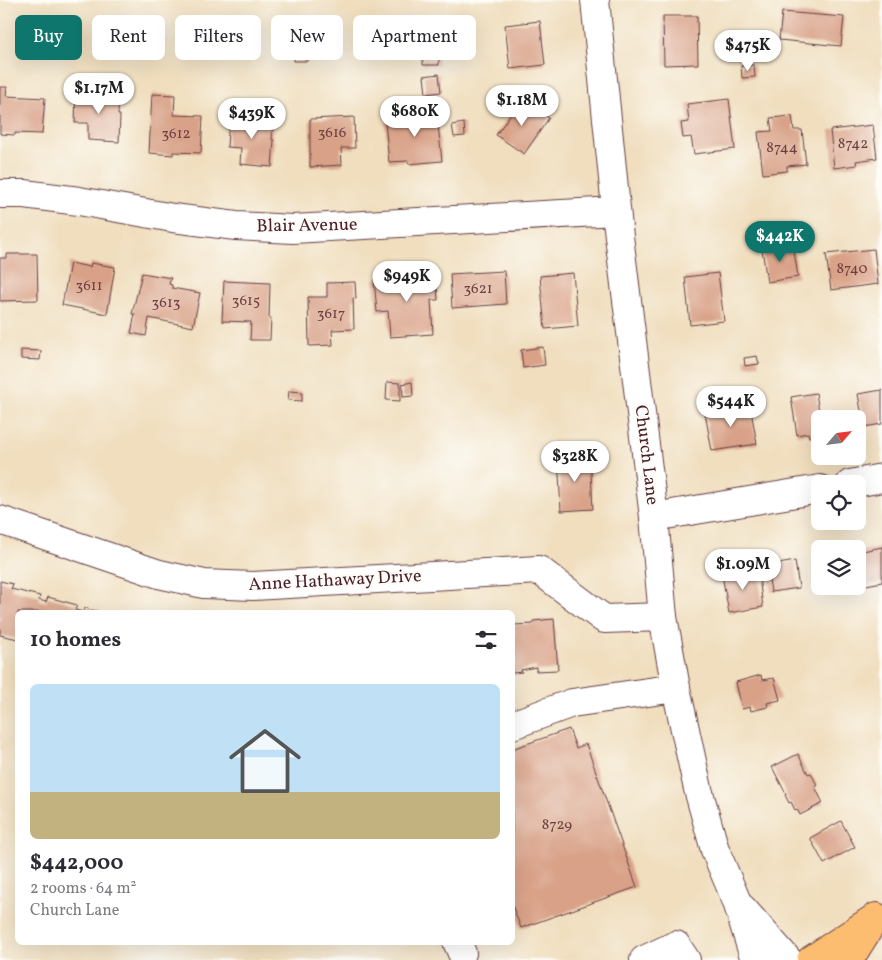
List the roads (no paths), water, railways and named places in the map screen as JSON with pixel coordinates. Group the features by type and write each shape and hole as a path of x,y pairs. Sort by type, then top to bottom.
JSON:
{"main road":[{"path":"811,960 879,913"},
{"path":"849,960 879,913"}],"street":[{"name":"Church Lane","path":"595,0 616,210 654,517 664,617 676,688 698,789 715,850 737,902 755,960"},
{"name":"Blair Avenue","path":"0,194 24,194 79,201 173,218 236,226 293,229 616,210"},
{"path":"866,481 882,478"},
{"path":"654,517 811,491"},
{"name":"Anne Hathaway Drive","path":"0,520 159,574 204,584 253,586 540,570 604,619 664,617"},
{"path":"515,724 572,703 676,688"},
{"name":"Church Lane","path":"737,902 788,960"},
{"path":"644,960 676,945 686,960"}]}
